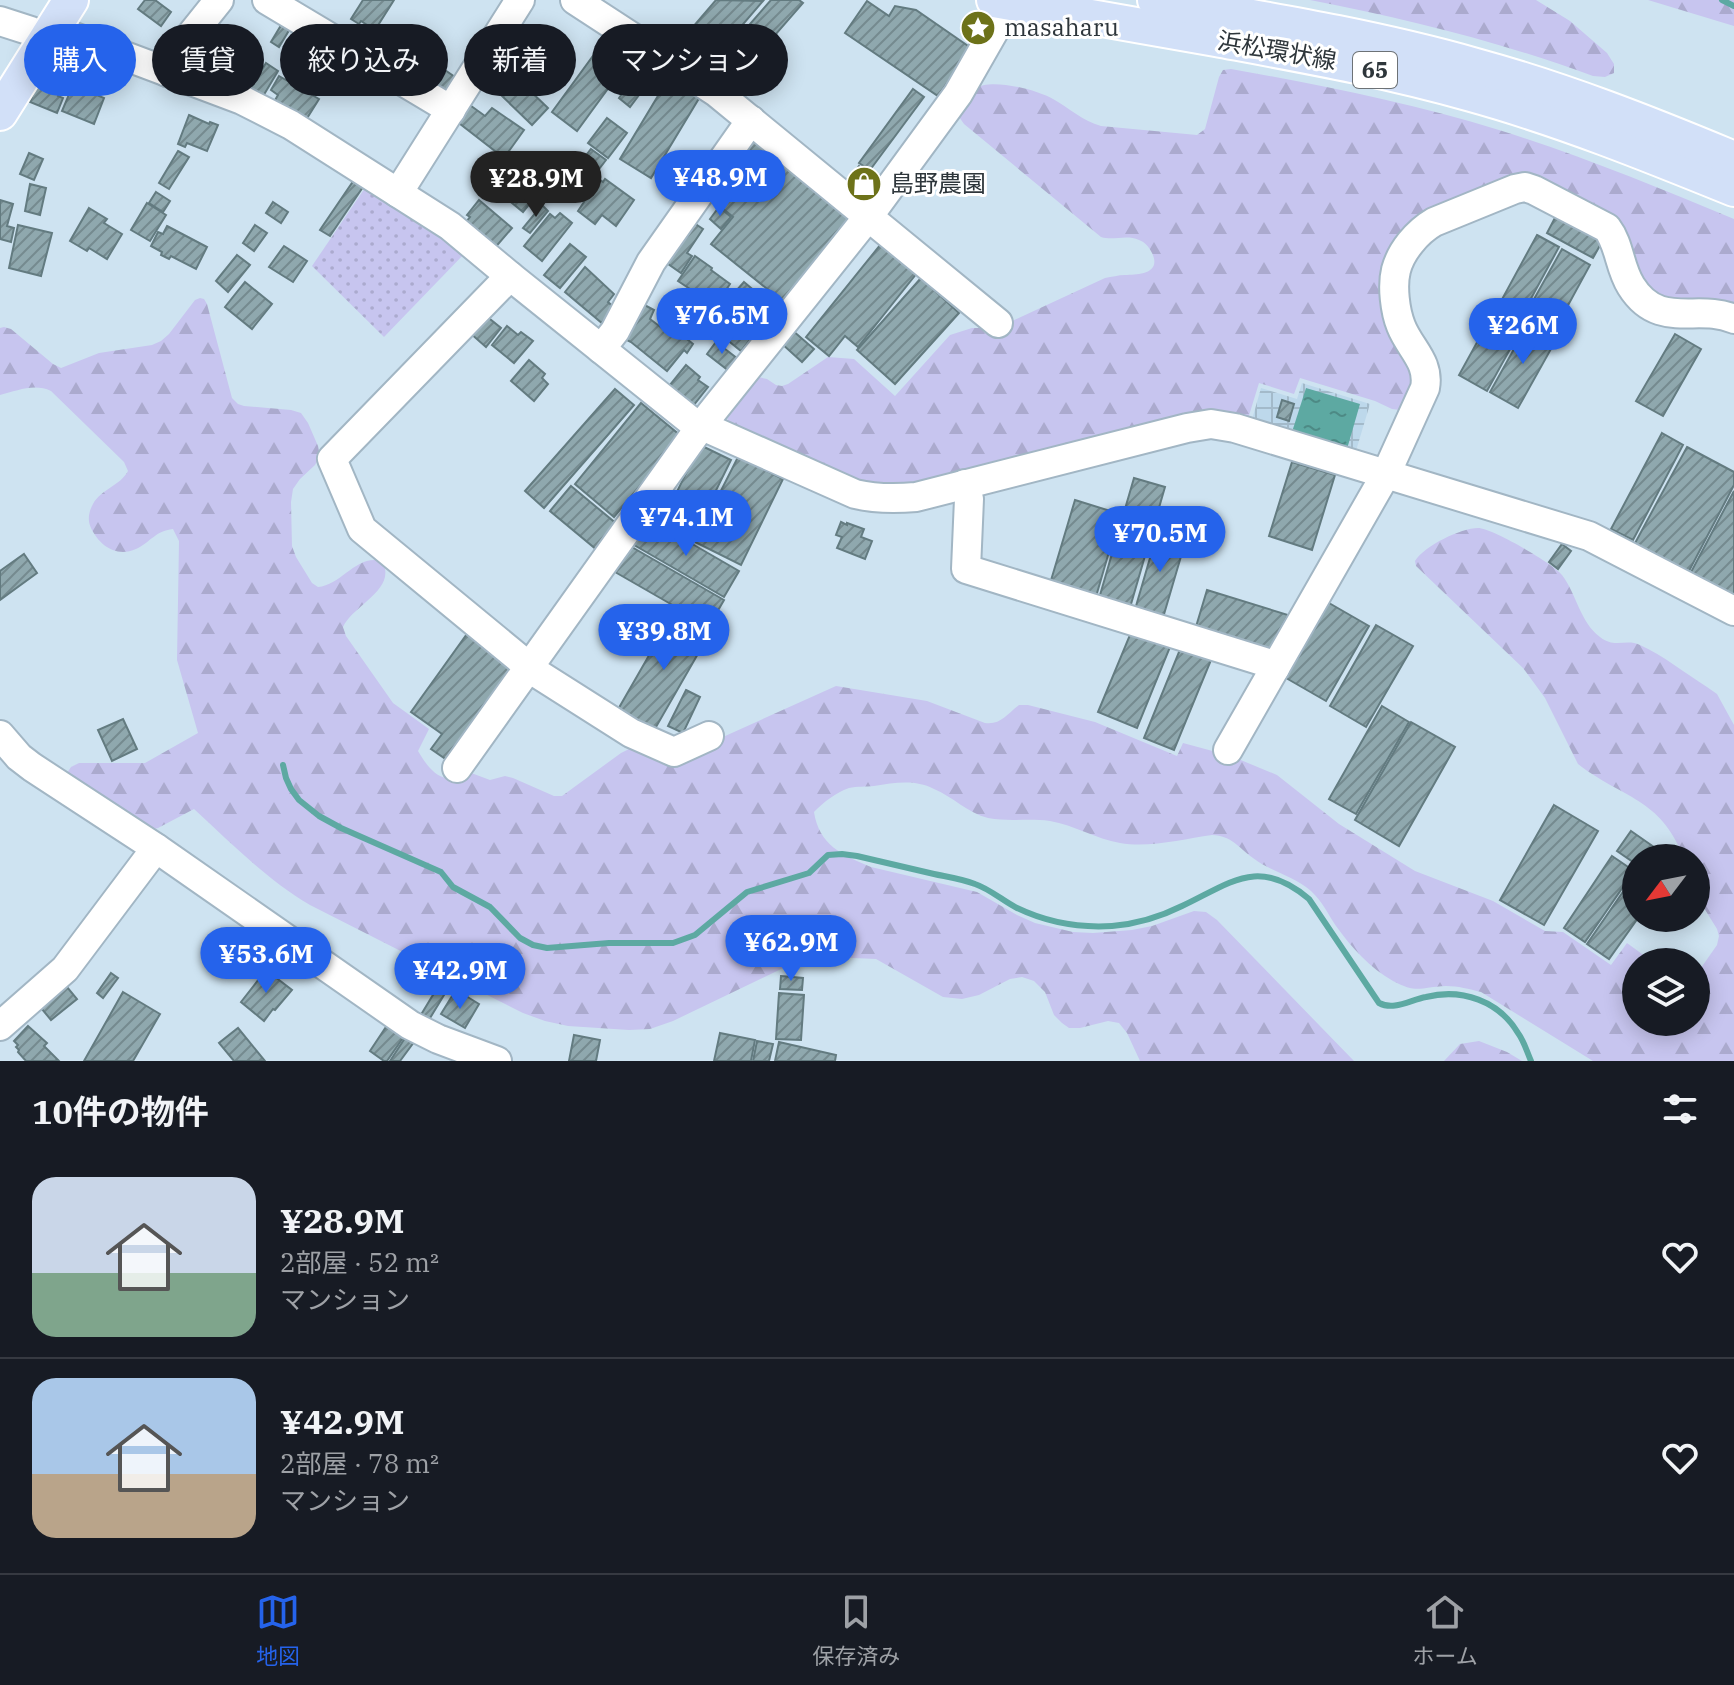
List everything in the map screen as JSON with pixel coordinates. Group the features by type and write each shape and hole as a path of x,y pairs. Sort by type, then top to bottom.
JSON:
{"main road":[{"name":"浜松環状線","path":"999,0 1301,55 1427,82 1550,119 1734,189"},
{"name":"浜松環状線","path":"1155,0 1349,35 1476,66 1600,106 1734,159"},
{"path":"0,113 57,22"}],"street":[{"path":"200,24 219,0"},
{"path":"267,0 451,110"},
{"path":"398,193 520,0"},
{"path":"575,0 716,92 998,323"},
{"path":"457,768 701,426 868,217 958,94 998,24 999,0"},
{"path":"0,21 31,31 57,22 69,35 152,66"},
{"path":"231,96 291,125 450,226 691,421 855,494 875,499 916,497 1211,424 1235,428 1589,536 1734,611"},
{"path":"601,349 615,331 651,262 751,120"},
{"path":"1228,750 1386,474 1425,388 1426,369 1400,324 1395,272 1423,229 1525,187 1607,228 1614,237 1626,277 1633,289 1654,308 1681,315 1717,314 1734,319"},
{"path":"510,276 332,459 362,529 529,667 631,733 674,752 709,736"},
{"path":"965,484 969,499 966,569 1275,668"},
{"path":"0,735 32,767 156,848 410,1025 497,1061"},
{"path":"0,1026 71,962 156,848"}],"shaded area":[{"path":"1302,383 1370,404 1355,454 1251,423 1261,388 1297,399"}],"green space":[{"path":"1310,0 1536,0 1570,21 1607,53 1614,64 1614,73 1605,77 1593,76 1453,32"},
{"path":"1648,0 1734,0 1734,26"},
{"path":"1223,70 1366,95 1499,130 1647,183 1734,219 1734,313 1657,303 1627,262 1537,185 1396,256 1420,371 1400,410 1300,378 1294,394 1259,383 1247,422 914,487 876,489 729,424 726,413 758,377 782,386 828,357 854,359 895,396 950,335 1008,323 1105,278 1142,274 1154,265 1151,251 1145,243 1129,238 1101,237 964,124 957,114 975,89 991,84 1036,92 1101,126 1197,135 1205,129 1219,77"},
{"path":"367,185 466,252 384,337 312,266"},
{"path":"204,299 207,304 232,398 244,406 301,413 318,446 320,456 293,489 291,502 292,546 312,583 318,587 327,585 364,562 382,561 384,580 343,627 346,636 393,703 429,729 418,751 430,768 442,777 452,778 466,771 490,780 505,776 554,796 562,796 635,746 683,755 836,686 927,701 985,723 1000,721 1019,705 1028,705 1095,722 1177,756 1183,743 1231,756 1277,775 1339,824 1415,871 1493,901 1545,931 1563,932 1611,965 1622,950 1622,1036 1710,1036 1710,955 1719,936 1710,918 1710,844 1677,844 1664,822 1652,811 1578,764 1545,698 1523,668 1416,566 1415,561 1426,550 1462,531 1478,528 1509,540 1562,575 1583,616 1600,637 1605,641 1635,643 1666,659 1717,694 1734,725 1734,1061 1593,1061 1481,992 1446,986 1419,989 1401,985 1376,970 1362,956 1311,891 1260,863 1225,837 1212,835 1155,844 1120,843 1050,821 988,818 941,792 919,784 897,783 849,788 839,792 814,812 821,833 834,847 860,863 977,892 1035,923 1073,932 1132,930 1194,911 1206,912 1354,1061 1140,1061 1119,1023 1108,1021 1069,1028 1054,1015 1045,992 1034,981 1022,977 1010,979 979,995 962,999 943,997 876,959 808,956 650,1029 568,1026 523,1013 310,905 264,872 194,809 149,830 69,779 67,773 79,763 145,763 198,733 177,660 179,541 173,529 129,551 115,551 99,540 90,525 90,510 96,499 125,476 128,471 124,462 51,391 32,388 0,395 0,328 11,329 61,368 99,353 161,341 195,300"},
{"path":"1479,1041 1522,1061 1444,1061 1460,1044"}],"water":[{"path":"1306,388 1360,404 1347,449 1292,432"}],"building":[{"path":"145,0 155,0 171,12 162,24 158,24 138,9"},
{"path":"363,0 394,0 379,24 361,21 359,24 351,19"},
{"path":"716,0 763,1 743,24 696,24"},
{"path":"771,0 799,0 803,3 785,24 750,24"},
{"path":"867,1 889,16 895,6 916,10 971,48 938,96 845,33"},
{"path":"280,27 279,47 271,42"},
{"path":"592,57 592,96 603,96 577,131 552,112 564,96 576,96 576,79"},
{"path":"266,63 278,71 264,95"},
{"path":"448,72 455,77 448,88"},
{"path":"279,76 280,96 314,96 319,99 304,123 274,102 278,95 271,90"},
{"path":"913,89 924,97 870,170 859,163"},
{"path":"32,96 63,98 57,113 30,102"},
{"path":"68,96 104,98 94,124 62,111"},
{"path":"502,96 535,96 548,108 532,125"},
{"path":"620,96 638,96 630,107 619,98"},
{"path":"658,96 700,96 651,178 620,159"},
{"path":"467,103 485,116 492,108 524,130 504,158 455,120"},
{"path":"189,115 218,125 207,151 187,143 185,147 178,144"},
{"path":"607,118 627,133 608,158 588,143"},
{"path":"750,135 854,219 786,304 711,244 733,217 704,193"},
{"path":"591,149 606,160 579,195 564,184"},
{"path":"178,151 189,157 169,189 159,183"},
{"path":"29,153 43,159 34,180 20,174"},
{"name":"島野農園","path":"859,166 884,181 863,201 844,187"},
{"path":"511,167 540,191 523,212 494,188"},
{"path":"596,177 603,182 605,179 634,200 616,226 602,215 595,224 578,211 584,202 580,199"},
{"path":"354,180 363,187 330,236 320,230"},
{"path":"30,184 46,188 40,215 25,211"},
{"path":"156,192 170,201 163,212 149,203"},
{"path":"0,200 13,204 7,226 14,228 11,242 0,239"},
{"path":"479,200 512,228 493,250 466,222 470,217 467,215"},
{"path":"273,202 288,212 281,223 266,213"},
{"path":"147,203 166,215 150,241 131,230"},
{"path":"542,205 548,211 530,233 523,228"},
{"path":"719,207 731,217 721,229 710,219"},
{"path":"89,208 107,219 104,223 122,234 107,259 70,241"},
{"path":"560,213 572,223 542,261 524,246 550,214 555,218"},
{"path":"1557,214 1603,240 1593,258 1547,233"},
{"path":"688,219 703,229 687,253 692,256 681,273 661,259"},
{"path":"18,225 52,233 41,276 9,268"},
{"path":"255,225 267,233 254,251 243,243"},
{"path":"167,226 207,247 196,269 171,256 169,259 161,255 162,252 151,246 158,232 163,234"},
{"path":"1537,235 1559,247 1522,315 1500,303"},
{"path":"570,244 586,257 560,288 544,275"},
{"path":"881,244 917,273 858,347 845,336 829,356 806,337"},
{"path":"284,246 307,261 293,282 269,267"},
{"path":"1562,249 1590,265 1553,333 1524,317"},
{"path":"237,255 250,265 228,292 216,281"},
{"path":"695,256 730,284 712,310 699,301 702,297 678,281"},
{"path":"585,267 614,294 608,302 616,309 603,324 565,292"},
{"path":"921,278 959,313 895,384 857,350"},
{"path":"245,282 272,304 252,329 225,307"},
{"path":"744,282 763,298 766,294 782,308 764,329 729,299"},
{"path":"635,300 654,310 650,319 667,332 671,326 693,344 667,371 631,342 617,335"},
{"path":"729,302 740,311 723,331 712,323"},
{"path":"1497,306 1525,322 1487,391 1459,375"},
{"path":"485,315 501,328 486,347 470,333"},
{"path":"740,319 756,332 741,351 725,338"},
{"path":"1528,324 1556,340 1518,408 1490,392"},
{"path":"507,326 533,341 514,363 492,345"},
{"path":"792,330 814,349 802,362 781,343"},
{"path":"1675,334 1701,349 1663,416 1636,401"},
{"path":"716,342 738,359 729,371 707,354"},
{"path":"529,360 545,374 542,378 548,384 534,401 511,381"},
{"path":"686,365 708,387 693,406 669,386"},
{"path":"615,389 634,405 544,508 525,491"},
{"path":"1282,400 1294,404 1289,421 1277,417"},
{"path":"641,403 681,436 614,517 575,484"},
{"path":"1662,433 1683,445 1633,540 1611,529"},
{"path":"700,445 731,460 693,537 662,522"},
{"path":"1687,447 1734,472 1734,485 1688,573 1634,545"},
{"path":"738,457 783,479 741,565 695,542"},
{"path":"1292,462 1335,475 1312,550 1269,536"},
{"path":"1134,478 1165,487 1129,611 1098,602"},
{"path":"571,486 618,525 597,550 550,511"},
{"path":"1734,491 1734,597 1690,574"},
{"path":"1075,500 1120,514 1095,600 1049,587"},
{"path":"649,519 739,571 724,597 634,545"},
{"path":"841,522 864,529 861,537 872,541 865,559 837,548 842,537 836,535"},
{"path":"1159,527 1187,536 1162,621 1134,613"},
{"path":"1562,544 1571,551 1558,569 1549,562"},
{"path":"630,546 724,600 709,626 615,572"},
{"path":"24,554 37,573 0,600 0,571"},
{"path":"1207,590 1288,615 1267,653 1195,630"},
{"path":"1329,603 1369,626 1326,701 1286,678"},
{"path":"675,610 711,631 652,734 616,713"},
{"path":"1376,625 1413,646 1366,727 1330,706"},
{"path":"1132,630 1170,647 1137,728 1098,712"},
{"path":"467,634 516,669 450,762 431,749 442,734 411,712"},
{"path":"1181,647 1211,660 1174,750 1144,738"},
{"path":"686,690 700,697 683,733 668,726"},
{"path":"1382,706 1409,722 1356,814 1329,799"},
{"path":"123,719 137,749 112,761 98,730"},
{"path":"1411,722 1455,747 1399,846 1355,820"},
{"path":"1554,805 1598,831 1544,925 1500,900"},
{"path":"1631,831 1650,844 1622,844 1622,854 1617,851"},
{"path":"1612,856 1622,863 1622,888 1585,942 1564,928"},
{"path":"1622,893 1622,932 1628,932 1609,959 1587,944"},
{"path":"282,950 294,960 285,971 273,961"},
{"path":"266,970 292,990 264,1021 241,1002"},
{"path":"111,973 118,978 103,998 97,993"},
{"path":"781,976 803,978 802,990 780,989"},
{"path":"62,981 77,999 51,1020 37,1003"},
{"path":"436,990 444,995 427,1023 419,1018"},
{"path":"123,992 160,1014 133,1061 84,1061"},
{"path":"779,993 804,995 801,1040 776,1039"},
{"path":"452,996 462,1002 466,996 479,1004 465,1028 441,1014"},
{"path":"390,1021 407,1032 384,1061 370,1051"},
{"path":"28,1026 47,1043 44,1046 59,1061 26,1061 18,1052 14,1041"},
{"path":"238,1028 265,1061 234,1061 219,1043"},
{"path":"409,1032 417,1038 400,1061 390,1061"},
{"path":"720,1033 755,1040 751,1061 714,1061"},
{"path":"574,1035 600,1040 596,1061 569,1061"},
{"path":"757,1041 773,1044 769,1061 753,1061"},
{"path":"779,1042 836,1055 835,1061 775,1061"}],"waterway":[{"path":"1722,0 1734,6"},
{"path":"283,765 291,789 319,816 441,872 453,887 490,907 520,938 547,948 609,943 673,943 695,935 747,892 809,873 828,855 857,856 965,881 1028,913 1088,926 1139,922 1230,882 1259,876 1275,879 1309,899 1379,1003 1396,1005 1453,994 1478,1000 1490,1005 1510,1022 1522,1039 1531,1061"}],"place":[{"name":"masaharu","path":"978,28"},
{"name":"島野農園","path":"864,184"}]}
